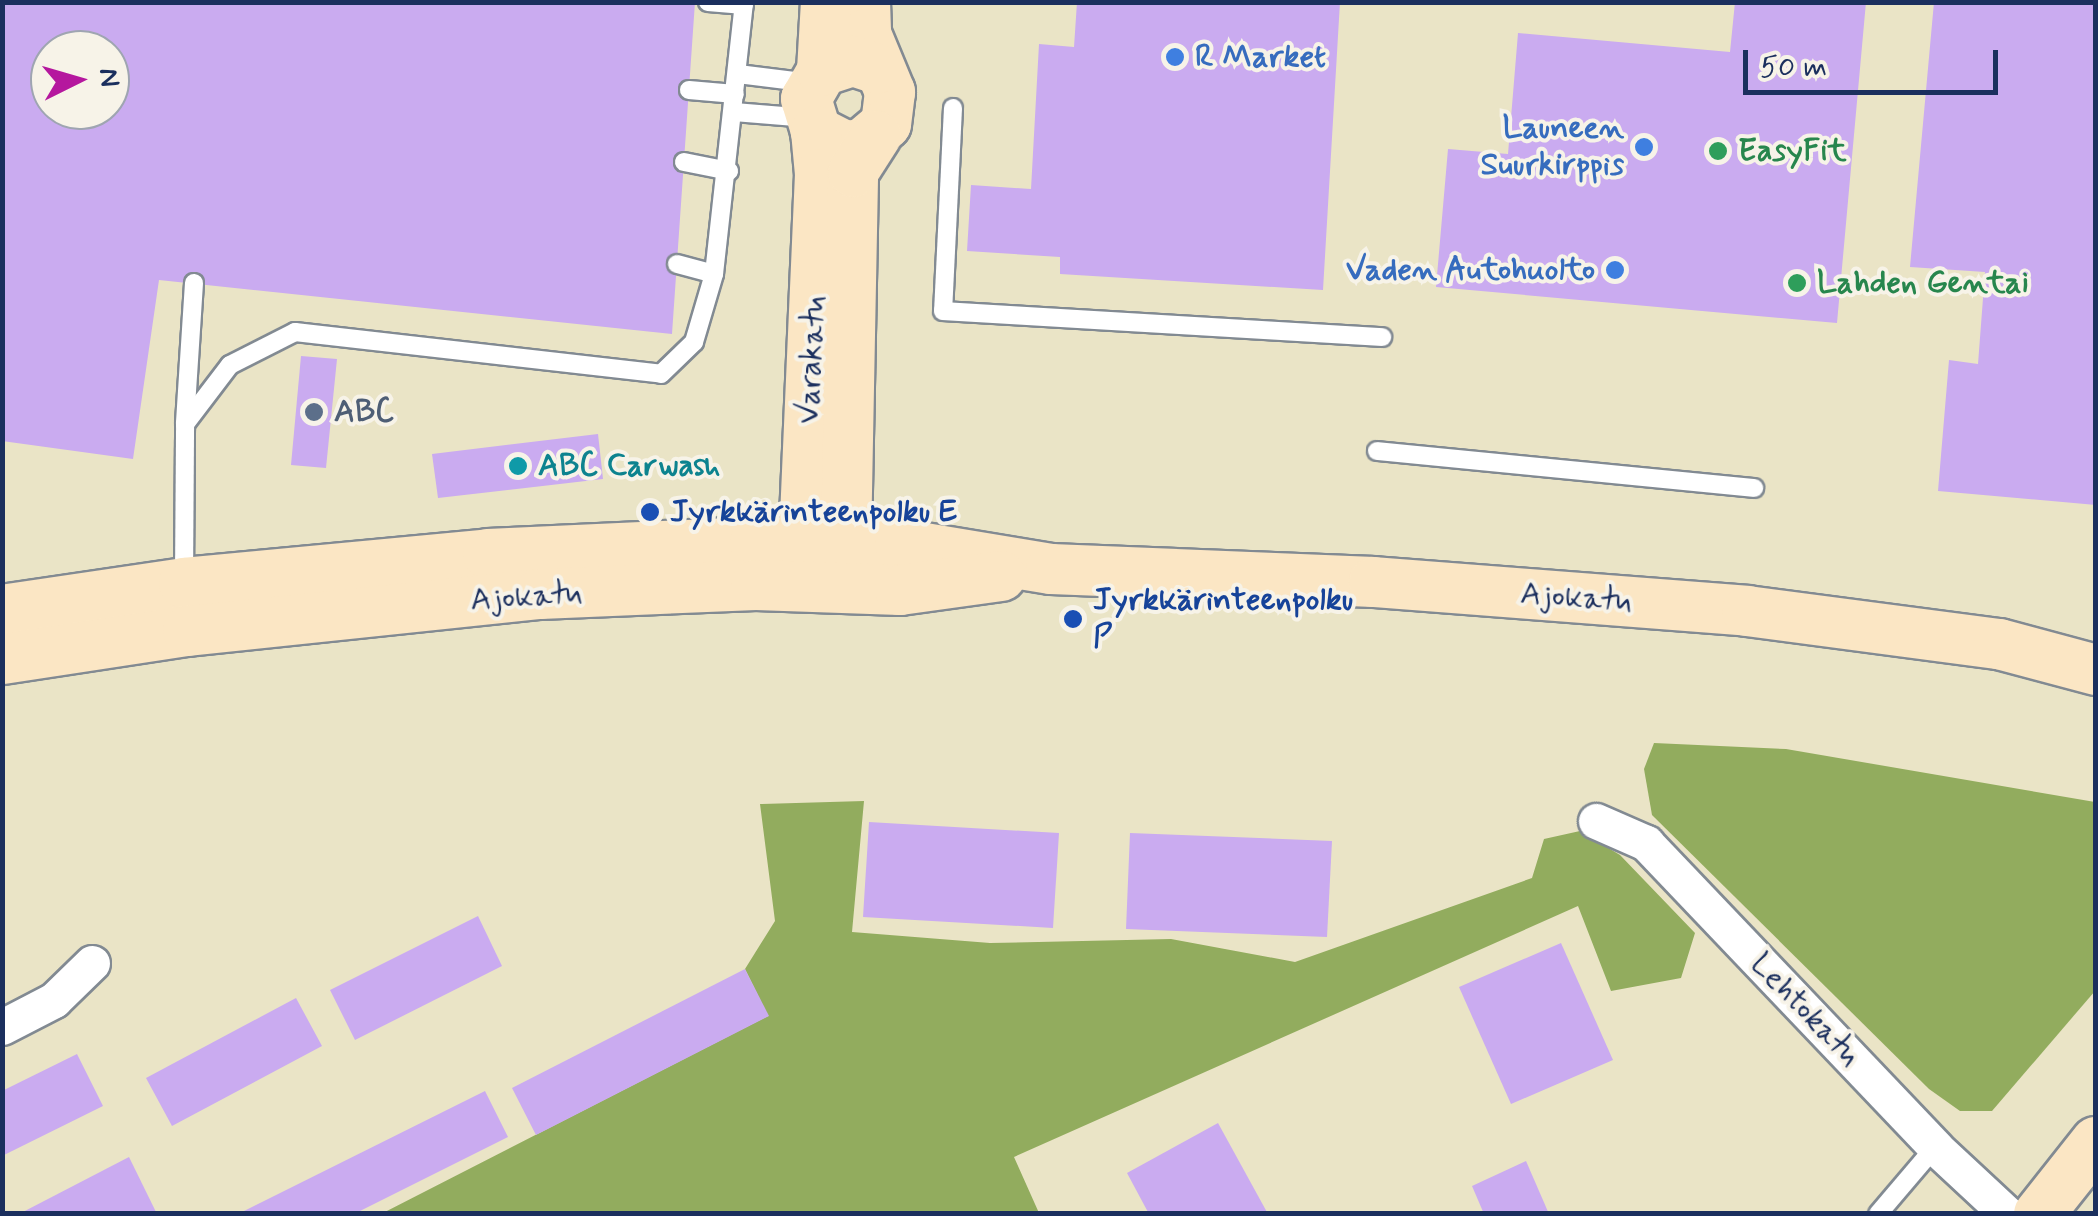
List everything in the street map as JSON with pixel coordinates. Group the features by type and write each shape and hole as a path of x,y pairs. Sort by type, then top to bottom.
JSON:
{"street":[{"name":"Varakatu","path":"826,2 814,101 820,174 827,564"},
{"path":"865,2 878,69 891,107 876,136 845,146 814,101 853,61 878,69"},
{"name":"Varakatu","path":"827,564 853,172 876,136"},
{"name":"Ajokatu","path":"2,610 540,594 827,564 900,590 1051,569 1374,582 1747,611 1999,644 2096,670"},
{"name":"Ajokatu","path":"2,660 186,607"},
{"name":"Lehtokatu","path":"1596,821 1646,843 1935,1147 2007,1214"},
{"path":"2,1027 54,1000 92,963"},
{"path":"2040,1214 2096,1142"}],"lane":[{"path":"185,424 230,365 296,332 661,374 694,342 714,274 729,171 744,4 708,2"},
{"path":"738,74 814,101"},
{"path":"689,90 735,103 814,101"},
{"path":"954,108 942,311 1382,337"},
{"path":"684,162 729,171"},
{"path":"676,264 714,274"},
{"path":"186,607 185,424 194,283"},
{"path":"1377,451 1754,488"},
{"path":"1878,1214 1935,1147"}],"green space":[{"path":"1654,743 1786,749 2095,802 2095,991 1992,1111 1960,1111 1929,1089 1652,815 1644,769"},
{"path":"864,801 852,932 990,943 1171,939 1295,962 1532,878 1544,839 1580,831 1620,855 1695,933 1681,978 1611,991 1578,906 1014,1157 1039,1213 381,1214 768,1016 745,969 775,921 760,804"}],"building":[{"path":"2,2 695,2 672,334 159,280 133,459 2,441"},
{"path":"1077,2 1340,2 1323,290 1060,274 1060,257 967,251 971,185 1031,189 1039,44 1074,47"},
{"path":"1735,2 1866,2 1837,323 1436,287 1448,149 1508,154 1518,33 1730,52"},
{"path":"1934,2 2096,2 2096,505 1938,491 1949,360 1978,364 1985,272 1910,267"},
{"name":"ABC","path":"301,356 337,359 326,468 291,465"},
{"name":"ABC Carwash","path":"598,434 603,479 438,498 432,454"},
{"path":"869,822 1059,833 1053,928 863,917"},
{"path":"1130,833 1332,841 1327,937 1126,929"},
{"path":"478,916 502,966 355,1040 330,990"},
{"path":"1561,943 1613,1060 1511,1104 1459,987"},
{"path":"745,969 769,1016 536,1135 512,1088"},
{"path":"296,998 322,1046 172,1126 146,1078"},
{"path":"77,1054 103,1106 2,1156 2,1091"},
{"path":"485,1091 508,1137 354,1214 238,1214"},
{"path":"1218,1123 1268,1214 1149,1214 1127,1173"},
{"path":"129,1157 156,1212 19,1214"},
{"path":"1526,1161 1549,1214 1484,1214 1472,1186"}],"place":[{"name":"R Market","path":"1175,57"},
{"name":"Launeen Suurkirppis","path":"1644,147"},
{"name":"EasyFit","path":"1718,151"},
{"name":"Vaden Autohuolto","path":"1615,270"},
{"name":"Lahden Gentai","path":"1797,283"},
{"name":"ABC","path":"314,412"},
{"name":"ABC Carwash","path":"518,466"},
{"name":"Jyrkkärinteenpolku E","path":"650,512"},
{"name":"Jyrkkärinteenpolku P","path":"1073,619"}]}
